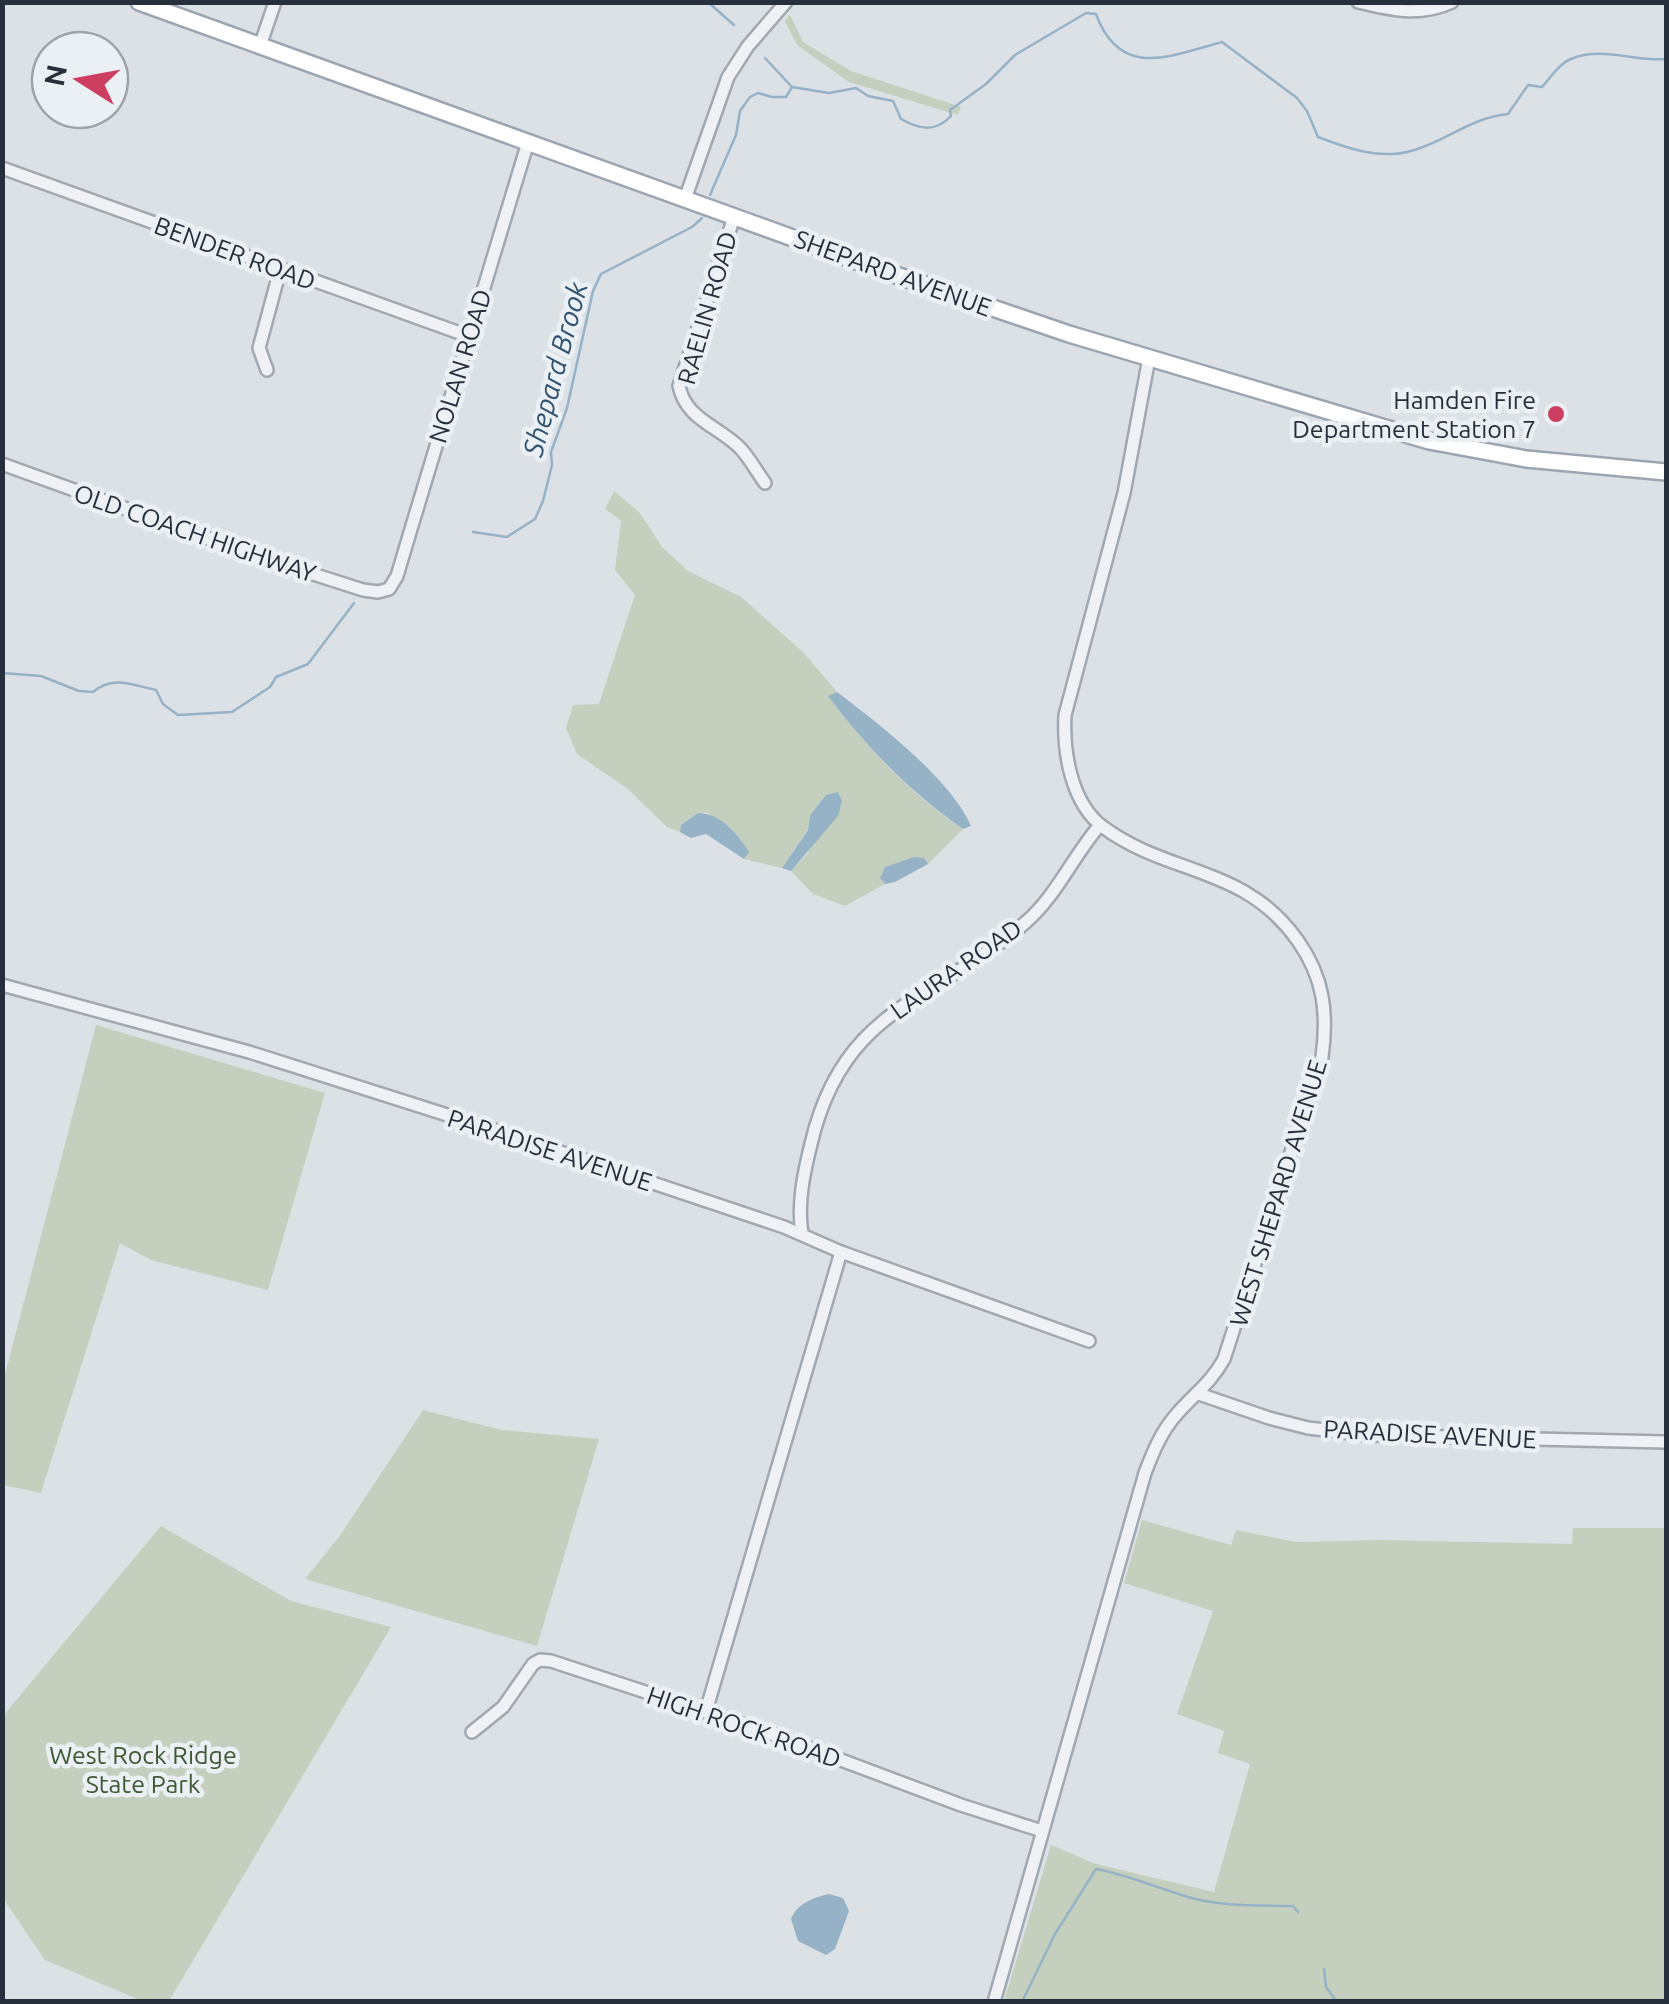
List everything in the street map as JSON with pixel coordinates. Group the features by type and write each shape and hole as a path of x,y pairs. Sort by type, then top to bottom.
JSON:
{"main road":[{"name":"SHEPARD AVENUE","path":"140,2 992,309 1149,358 1429,442 1526,459 1666,472"}],"street":[{"path":"260,46 275,2"},
{"path":"685,199 728,77 748,46 786,2"},
{"path":"1358,2 1407,13 1452,2"},
{"name":"NOLAN ROAD","path":"389,589 412,530 528,142"},
{"name":"BENDER ROAD","path":"2,168 468,336"},
{"name":"RAELIN ROAD","path":"734,216 680,386 682,402 743,450 765,483"},
{"path":"267,370 258,348 280,270"},
{"path":"1100,826 1082,801 1072,776 1064,745 1065,715 1124,493 1149,358"},
{"name":"OLD COACH HIGHWAY","path":"2,464 257,556 363,590 389,589"},
{"name":"LAURA ROAD","path":"802,1234 799,1214 817,1116 843,1063 902,1004 965,966 1034,915 1100,826"},
{"name":"WEST SHEPARD AVENUE","path":"994,2002 1144,1473 1162,1434 1174,1416 1215,1376 1232,1340 1322,1057 1326,1015 1320,978 1285,922 1260,899 1230,882 1135,845 1100,826"},
{"name":"PARADISE AVENUE","path":"2,985 297,1066 802,1234 841,1252 1089,1341"},
{"path":"706,1711 841,1252"},
{"name":"PARADISE AVENUE","path":"1200,1394 1308,1428 1368,1435 1666,1442"},
{"name":"HIGH ROCK ROAD","path":"472,1732 503,1706 532,1664 540,1660 706,1711 1042,1831"}],"green space":[{"path":"790,15 803,42 851,71 961,107 958,115 849,82 797,45 785,21"},
{"path":"614,491 640,513 662,547 688,571 741,597 803,652 837,692 829,697 874,752 925,801 963,829 928,864 924,858 880,878 885,884 845,906 813,894 791,871 808,853 826,795 810,815 808,829 782,868 744,859 748,852 708,813 698,813 681,825 680,832 667,827 628,789 577,754 566,728 573,705 599,704 635,595 615,570 621,521 605,509"},
{"path":"96,1025 325,1093 268,1290 151,1260 120,1243 41,1493 3,1485 3,1382"},
{"path":"423,1410 502,1430 599,1439 537,1646 305,1579 339,1537"},
{"path":"1142,1520 1231,1545 1236,1530 1296,1542 1572,1544 1573,1528 1666,1528 1666,2001 1004,2001 1051,1845 1096,1864 1214,1892 1250,1764 1218,1753 1224,1731 1177,1714 1213,1611 1124,1583"},
{"name":"West Rock Ridge State Park","path":"161,1526 291,1601 391,1627 169,2001 142,2001 45,1960 2,1897 3,1716"}],"water":[{"path":"837,692 930,771 971,826 963,829 890,768 828,696"},
{"path":"838,792 842,801 838,816 791,871 782,868 808,830 810,815 826,795"},
{"path":"698,813 714,817 734,832 749,852 744,859 706,834 691,838 680,832 681,825"},
{"path":"914,857 924,858 928,864 895,882 885,884 880,878 885,867"},
{"path":"829,1894 843,1898 849,1911 835,1949 826,1955 798,1941 791,1919 802,1905"}],"waterway":[{"path":"708,2 734,25"},
{"name":"Shepard Brook","path":"710,195 736,135 740,111 758,93 786,97 792,87 829,93 856,88 868,96 893,101 901,119 933,127 951,116 950,110 986,84 1015,55 1086,13 1096,14 1106,35 1133,56 1166,57 1222,42 1297,98 1318,137 1375,153 1411,151 1481,120 1508,114 1528,85 1542,87 1559,67 1583,55 1666,59"},
{"path":"765,58 791,86"},
{"name":"Shepard Brook","path":"473,532 507,537 535,519 552,465 551,452 567,408 593,291 601,274 692,227 702,218"},
{"name":"Shepard Brook","path":"2,673 41,676 79,691 93,692 115,683 156,690 163,704 178,715 232,712 270,687 276,677 308,664 354,603"},
{"path":"1022,2002 1055,1934 1096,1869 1201,1900 1293,1906 1298,1912"},
{"path":"1324,1969 1326,1987 1337,2002"}],"place":[{"name":"Hamden Fire Department Station 7","path":"1556,414"}]}
